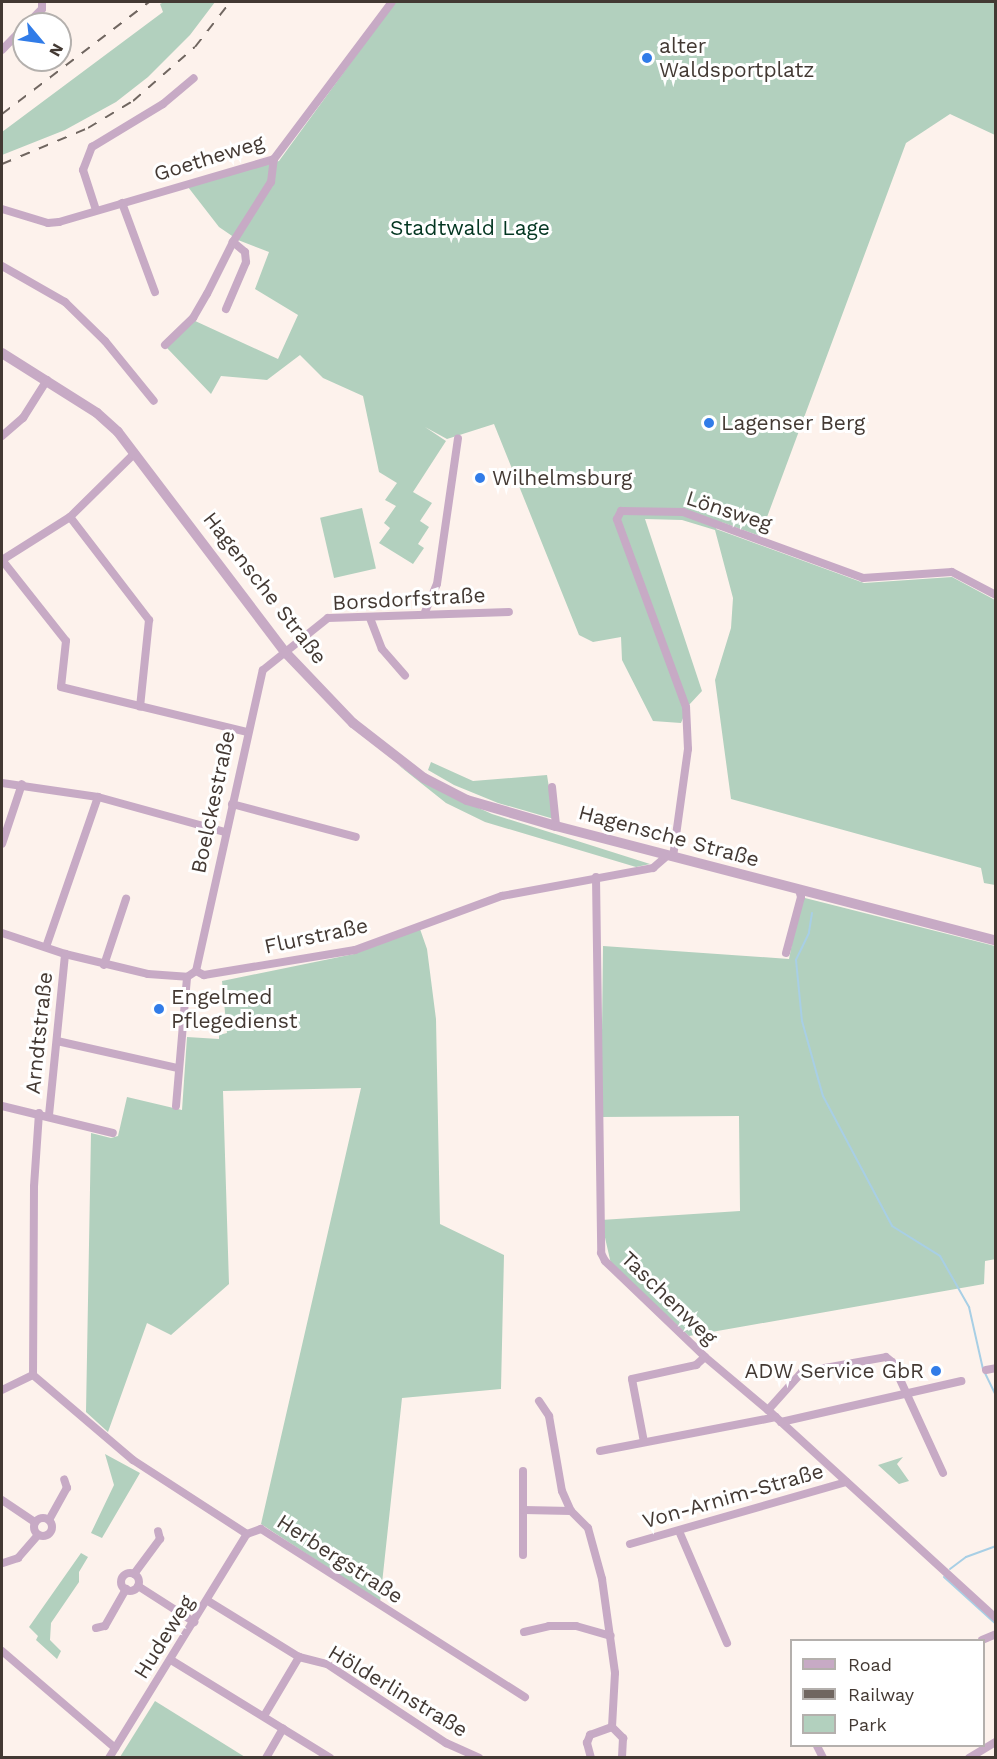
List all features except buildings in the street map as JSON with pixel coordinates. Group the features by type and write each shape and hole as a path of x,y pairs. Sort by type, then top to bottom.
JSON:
{"street":[{"name":"Goetheweg","path":"2,208 48,223 274,159 392,2"},
{"path":"96,210 83,170 92,147 163,104 194,78"},
{"path":"165,345 193,318 233,242 271,182 274,159"},
{"path":"122,203 155,292"},
{"path":"226,309 246,262 245,252 233,242"},
{"path":"2,266 65,302 105,341 154,401"},
{"name":"Hagensche Straße","path":"2,353 97,413 135,453 286,653 353,723 424,778 467,800 556,826 996,941"},
{"path":"2,436 23,418 47,380"},
{"path":"425,612 437,584 458,439"},
{"path":"135,453 70,517 2,560 66,641 61,687 247,732"},
{"name":"Lönsweg","path":"670,856 688,749 686,707 617,519 621,511 683,512 863,578 952,572 996,595"},
{"path":"70,517 149,620 140,707"},
{"name":"Borsdorfstraße","path":"286,653 328,618 414,618 425,612 509,612"},
{"path":"370,618 382,649 405,675"},
{"name":"Boelckestraße","path":"196,971 260,673 286,653"},
{"path":"2,783 22,784 98,797 225,832"},
{"path":"2,844 22,784"},
{"path":"552,787 556,826"},
{"path":"46,947 98,797"},
{"path":"232,804 356,837"},
{"name":"Flurstraße","path":"196,971 204,975 355,950 502,896 596,876 653,868 670,856"},
{"name":"Taschenweg","path":"596,876 600,1253 622,1281 705,1357 768,1410 996,1618"},
{"path":"786,952 801,897 799,890"},
{"path":"104,965 126,899"},
{"path":"2,933 104,965 187,977 196,971"},
{"name":"Arndtstraße","path":"49,1115 65,954"},
{"path":"176,1106 187,977"},
{"path":"57,1041 178,1068"},
{"path":"2,1106 49,1115 114,1133"},
{"path":"2,1390 33,1375 31,1366 39,1113"},
{"path":"768,1410 802,1372 875,1356 892,1362 943,1473"},
{"path":"644,1442 632,1379 696,1365 705,1357"},
{"path":"986,1370 996,1368"},
{"name":"Herbergstraße","path":"33,1375 133,1460 247,1534 261,1529 525,1697"},
{"path":"600,1450 778,1420 961,1381"},
{"path":"539,1401 549,1416 558,1471 571,1511 588,1528 602,1579 615,1673 612,1727 623,1738 626,1756"},
{"path":"523,1471 523,1555"},
{"path":"3,1563 18,1558 38,1535 50,1532 48,1520 67,1488 64,1479"},
{"name":"Von-Arnim-Straße","path":"630,1544 846,1482"},
{"path":"2,1500 35,1522 48,1520"},
{"path":"524,1510 571,1511"},
{"path":"35,1522 38,1535"},
{"path":"126,1589 122,1577 134,1574 160,1539 158,1531"},
{"path":"679,1531 727,1643"},
{"name":"Hudeweg","path":"109,1758 208,1601 247,1534"},
{"path":"134,1574 138,1586 194,1622"},
{"path":"96,1629 105,1626 126,1589 138,1586"},
{"name":"Hölderlinstraße","path":"208,1601 299,1657 327,1664 446,1743 479,1758"},
{"path":"524,1632 549,1626 576,1626 611,1636"},
{"path":"2,1652 115,1748"},
{"name":"Hölderlinstraße","path":"264,1716 299,1657"},
{"path":"171,1660 330,1758"},
{"path":"591,1758 587,1743 590,1735 612,1727"},
{"path":"266,1758 283,1730"},
{"path":"969,1758 996,1742"}],"green space":[{"path":"164,2 215,2 190,35 148,77 116,102 65,130 2,155 2,132 163,12 160,4"},
{"name":"Stadtwald Lage","path":"395,2 995,2 995,135 950,114 906,143 760,536 721,522 716,529 864,583 952,577 995,600 995,885 984,883 981,868 731,799 715,680 731,628 733,598 715,530 682,520 645,519 702,691 688,706 681,723 653,721 622,660 621,637 593,642 579,635 494,424 447,439 425,427 446,441 413,492 432,503 420,521 429,527 418,544 424,548 413,564 379,543 390,528 384,523 396,506 385,500 397,483 379,472 363,396 323,378 300,355 267,380 221,376 211,394 167,348 193,320 278,359 298,315 255,289 269,252 238,240 219,227 188,187 279,161"},
{"path":"362,508 376,568 334,578 320,518"},
{"path":"431,762 473,781 547,775 554,819 498,803 454,785 428,770"},
{"path":"397,764 432,787 492,814 650,864 636,867 485,822 446,803"},
{"path":"801,897 995,946 996,1259 985,1261 984,1284 689,1336 611,1264 601,1220 740,1211 739,1116 601,1117 603,946 789,959"},
{"path":"420,929 427,949 436,1019 440,1224 504,1255 501,1389 402,1398 380,1602 261,1524 361,1088 223,1091 229,1284 171,1335 147,1323 108,1432 86,1412 91,1133 111,1138 118,1136 127,1097 182,1110 187,1037 219,1039 219,1035 227,1033 222,981 354,954"},
{"path":"105,1454 140,1473 102,1538 91,1533 114,1485"},
{"path":"903,1457 897,1464 909,1481 899,1484 878,1465"},
{"path":"81,1553 88,1557 79,1572 79,1582 51,1623 50,1640 61,1651 57,1659 36,1640 38,1636 29,1627"},
{"path":"155,1701 245,1757 120,1757"}],"waterway":[{"path":"812,913 809,933 796,960 802,1021 823,1096 892,1226 940,1256 969,1307 983,1369 996,1396"},
{"path":"950,1569 966,1557 996,1546"},
{"path":"944,1577 996,1624"}],"railway":[{"path":"2,114 149,2"},
{"path":"2,164 88,128 133,101 195,47 230,2"}],"place":[{"name":"alter Waldsportplatz","path":"647,58"},
{"name":"Lagenser Berg","path":"709,423"},
{"name":"Wilhelmsburg","path":"480,478"},
{"name":"Engelmed Pflegedienst","path":"159,1009"},
{"name":"ADW Service GbR","path":"936,1371"}]}
